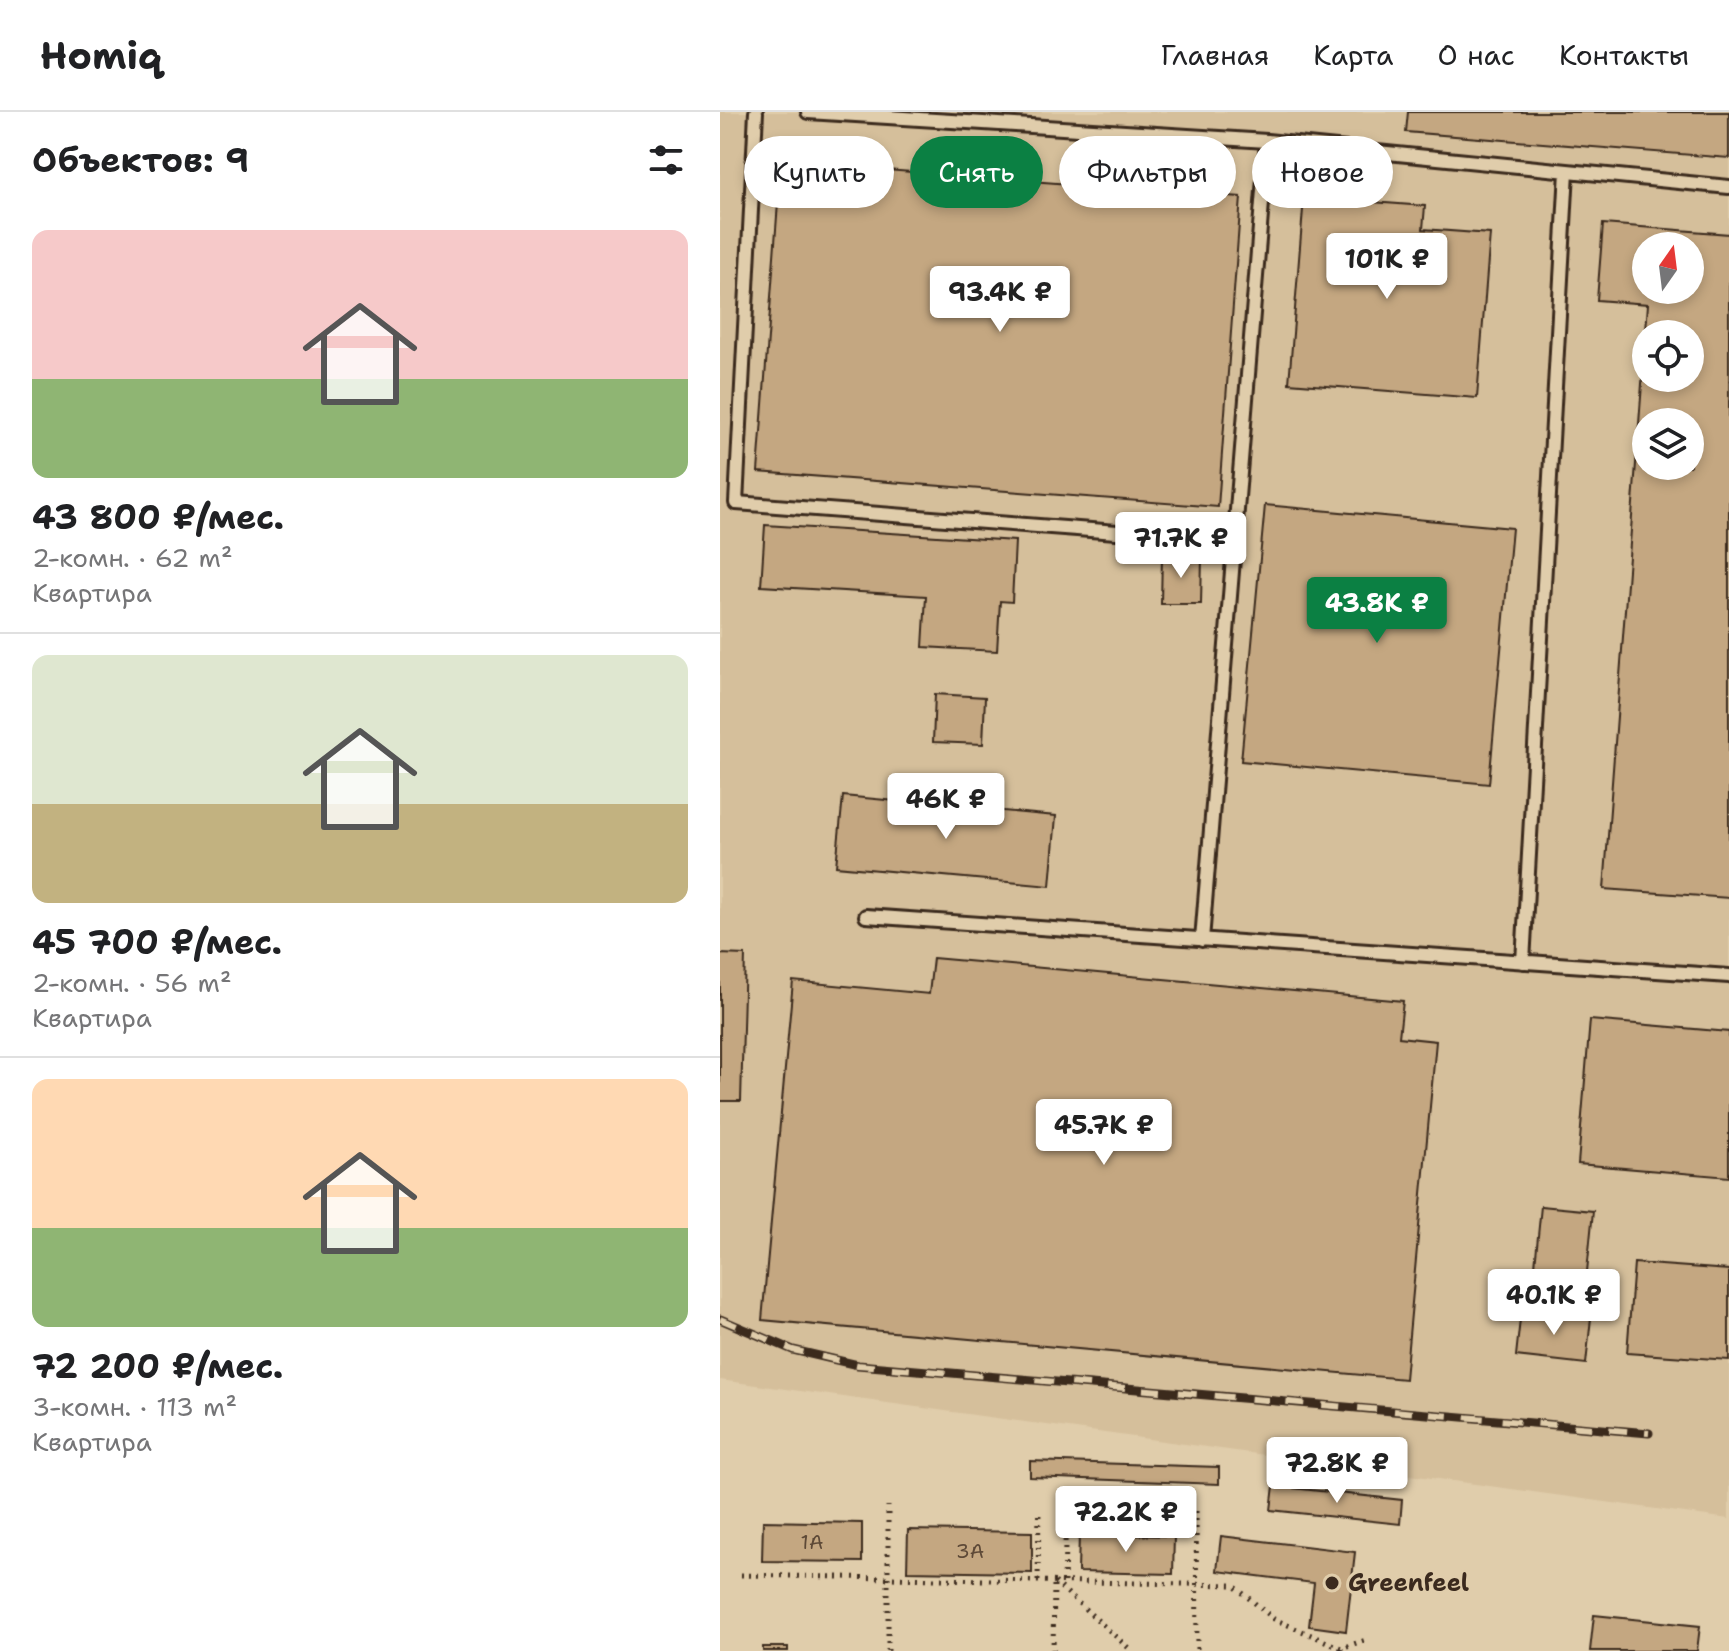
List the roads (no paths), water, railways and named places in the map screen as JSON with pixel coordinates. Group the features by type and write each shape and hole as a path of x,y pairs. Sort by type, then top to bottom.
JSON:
{"lane":[{"path":"756,112 736,503 1235,541"},
{"path":"808,112 1252,140"},
{"path":"1393,154 1729,187"},
{"path":"1523,962 1567,171"},
{"path":"1202,940 1262,208"},
{"path":"866,916 1729,976"}],"railway":[{"path":"720,1319 793,1350 858,1365 1649,1433"}],"place":[{"name":"Greenfeel","path":"1332,1583"}]}
